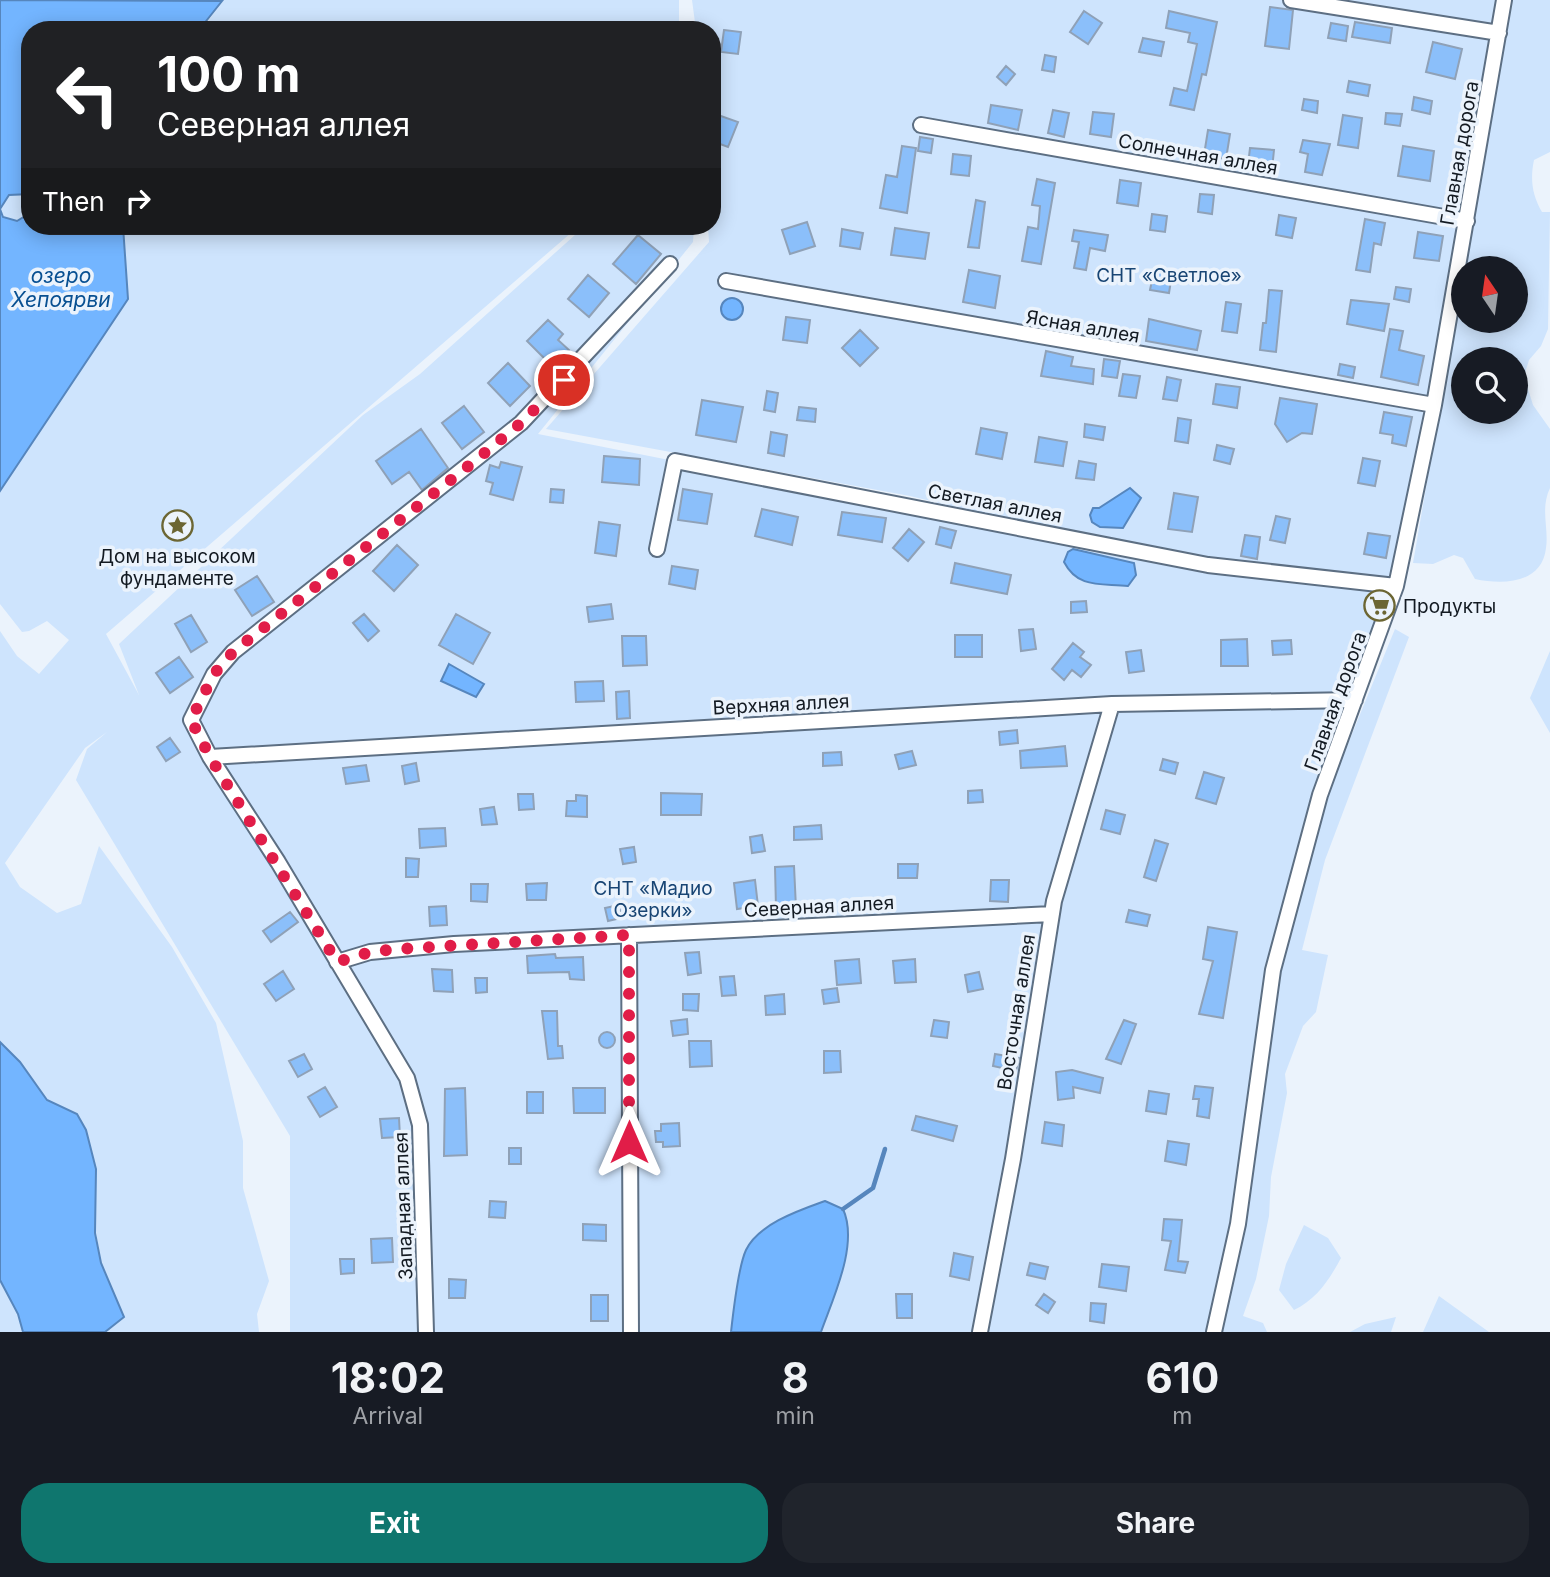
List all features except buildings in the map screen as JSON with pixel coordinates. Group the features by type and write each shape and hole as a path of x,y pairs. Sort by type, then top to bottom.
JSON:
{"street":[{"path":"1291,0 1499,33"},
{"name":"Главная дорога","path":"1214,1332 1238,1224 1273,970 1320,795 1396,586 1434,405 1504,0"},
{"name":"Солнечная аллея","path":"922,125 1467,221"},
{"name":"Западная аллея","path":"426,1332 420,1125 407,1078 210,757 191,720 214,674 233,652 521,423 670,264"},
{"name":"Ясная аллея","path":"726,281 1434,405"},
{"name":"Светлая аллея","path":"657,549 675,461 1208,565 1396,586"},
{"name":"Верхняя аллея","path":"210,757 1112,704 1355,700"},
{"name":"Восточная аллея","path":"980,1332 1013,1159 1052,914 1112,704"},
{"name":"Северная аллея","path":"337,962 384,950 1052,914"},
{"path":"629,935 631,1332"}],"green space":[{"path":"224,0 679,0 679,21 208,21"},
{"path":"692,0 1497,0 1393,600 1312,835 1280,971 1327,795 1395,629 1409,637 1325,860 1302,950 1328,955 1316,1012 1303,1026 1285,1074 1287,1093 1271,1177 1269,1216 1256,1279 1243,1316 1263,1323 1267,1332 1222,1332 1249,1206 1267,1054 1218,1332 290,1332 290,1136 76,780 87,749 107,732 85,748 5,863 20,887 57,913 81,904 99,846 172,947 216,1023 243,1141 243,1188 269,1281 257,1314 259,1332 105,1332 124,1317 101,1263 77,1114 47,1100 20,1062 0,1042 0,631 17,656 39,674 69,640 47,621 22,632 0,604 0,491 125,304 121,235 569,235 106,634 139,695 119,644 363,415 420,374 575,235 693,235 693,242 538,434 1181,561 910,496 546,429 709,242 709,235 721,235 721,21 695,21"},
{"path":"1510,0 1550,0 1550,152 1534,160 1532,174 1534,193 1539,206 1542,212 1550,212 1548,329 1541,346 1528,363 1528,347 1451,347 1451,424 1528,424 1528,389 1533,405 1550,429 1550,488 1545,511 1546,548 1537,569 1520,579 1509,581 1475,579 1463,558 1454,555 1433,564 1413,563 1453,333 1528,333 1528,256 1466,256"},
{"path":"21,194 21,219 17,221 3,217 0,209 9,195"},
{"path":"1550,651 1550,733 1530,698"},
{"path":"1304,1225 1328,1238 1341,1258 1322,1288 1294,1310 1279,1290 1286,1264"},
{"path":"0,1280 18,1314 23,1332 0,1332"},
{"path":"1439,1296 1489,1332 1423,1332"},
{"path":"1396,1317 1391,1332 1350,1332 1365,1324"}],"water":[{"path":"0,0 222,1 206,21 21,21 21,194 9,195 0,209"},
{"name":"озеро Хепоярви","path":"0,209 3,217 17,221 21,219 21,235 124,235 128,299 0,491"},
{"path":"732,298 740,301 743,309 740,317 732,320 724,317 721,309 724,301"},
{"path":"1130,488 1141,498 1123,528 1100,527 1092,522 1090,515 1093,508 1099,508"},
{"path":"1073,549 1134,563 1136,575 1128,586 1083,581 1070,571 1064,562 1068,552"},
{"path":"449,664 484,684 476,697 441,681"},
{"path":"0,1042 20,1062 47,1100 77,1114 86,1130 96,1169 95,1233 101,1263 124,1317 105,1332 23,1332 18,1314 0,1280"},
{"path":"825,1201 843,1209 848,1238 842,1271 821,1332 731,1332 741,1267 752,1241 770,1225"}],"waterway":[{"path":"843,1209 873,1188 885,1149"}],"place":[{"name":"Дом на высоком фундаменте","path":"177,525"},
{"name":"Продукты","path":"1380,606"}],"route":[{"path":"564,380 521,423 233,652 214,674 191,720 210,757 278,862 337,962 370,952 398,949 629,935 629,1142"}],"park label":[{"name":"СНТ «Светлое»","path":"1169,275"},
{"name":"СНТ «Мадио Озерки»","path":"653,899"}]}
